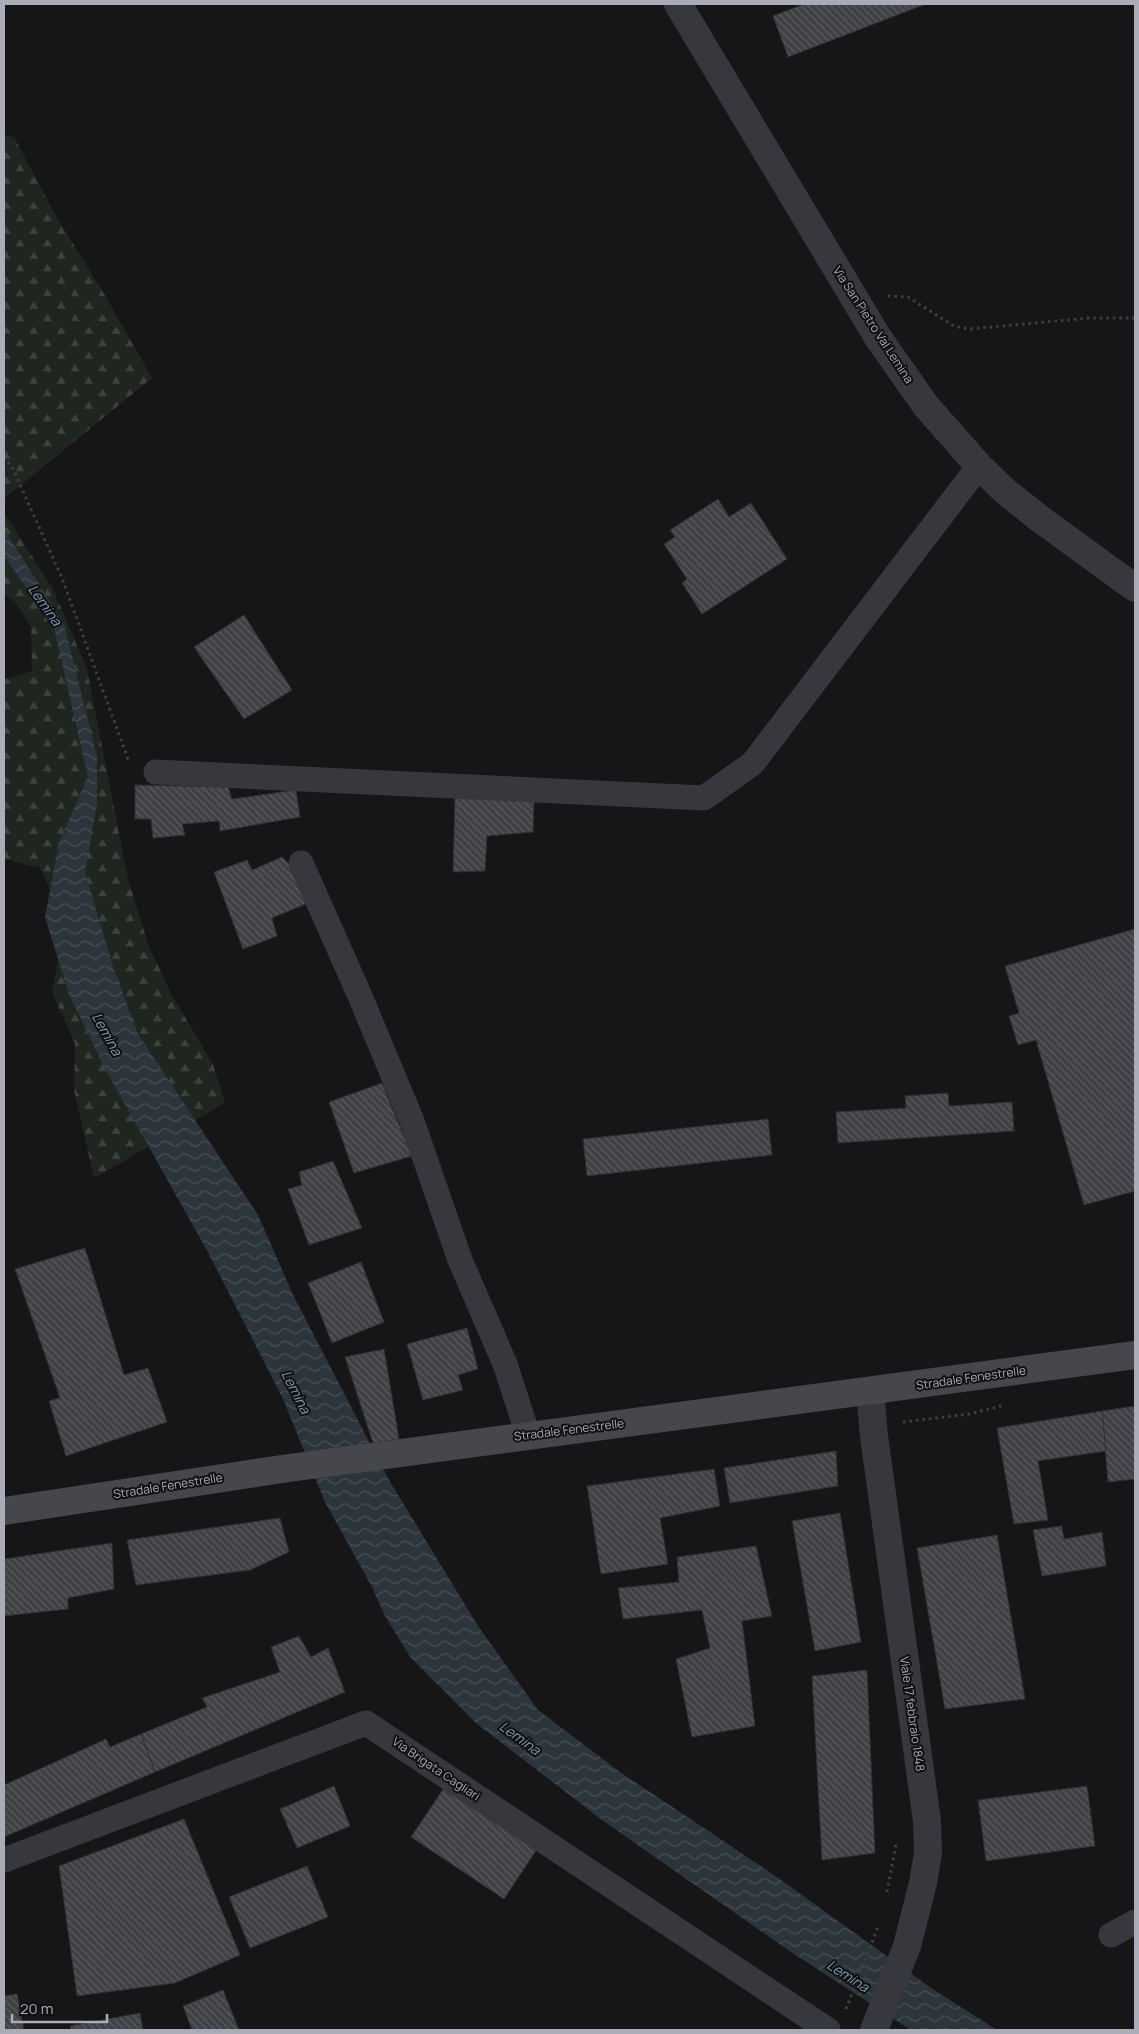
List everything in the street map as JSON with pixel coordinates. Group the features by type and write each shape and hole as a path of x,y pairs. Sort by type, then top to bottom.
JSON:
{"main road":[{"name":"Stradale Fenestrelle","path":"4,1511 289,1468 528,1435 1135,1355"}],"street":[{"name":"Via San Pietro Val Lemina","path":"678,4 877,336 926,406 979,466 1040,519 1135,588"},
{"path":"156,772 704,798 754,763 979,466"},
{"path":"301,863 360,996 412,1121 460,1260 505,1364 528,1435"},
{"name":"Viale 17 febbraio 1848","path":"870,1391 874,1436 927,1821 928,1853 923,1883 907,1946 875,2027"},
{"name":"Via Brigata Cagliari","path":"4,1860 366,1723 828,2030"},
{"path":"1111,1936 1135,1922"}],"path":[{"path":"885,296 908,297 954,326 969,330 1081,319 1135,318"},
{"path":"4,457 13,469 62,578 128,759 156,772"},
{"path":"847,2008 877,1930"}],"green space":[{"path":"4,135 14,137 57,218 106,297 152,378 4,499"},
{"path":"4,513 53,589 87,669 128,879 149,947 173,997 213,1064 225,1103 94,1178 74,1090 75,1044 52,992 59,955 62,914 40,868 4,859 4,680 32,671 31,627 15,602 4,594"}],"water":[{"name":"Lemina","path":"4,529 64,624 97,757 97,804 85,872 114,970 138,1034 258,1215 293,1295 389,1480 478,1626 538,1710 620,1772 777,1877 931,1988 997,2030 911,2030 788,1950 602,1820 477,1724 411,1658 385,1616 372,1587 325,1502 283,1399 209,1254 104,1067 69,994 45,917 59,842 88,777 54,628 4,556"}],"building":[{"path":"804,4 926,4 788,57 773,16"},
{"path":"718,499 729,517 751,503 787,559 702,614 682,583 687,579 664,544 675,537 670,530"},
{"path":"244,615 292,690 244,719 194,647"},
{"path":"135,785 228,787 232,799 296,790 300,817 220,831 219,821 182,824 185,835 153,838 151,819 135,819"},
{"path":"455,796 534,801 533,832 487,836 485,871 453,872"},
{"path":"282,857 296,871 308,903 272,918 277,936 243,949 214,872 247,860 252,870"},
{"path":"1135,929 1135,1191 1084,1205 1036,1040 1018,1045 1009,1016 1019,1013 1005,966"},
{"path":"382,1083 412,1156 354,1173 329,1102"},
{"path":"948,1093 949,1106 1012,1102 1014,1131 838,1143 836,1112 906,1108 905,1096"},
{"path":"768,1119 772,1155 587,1176 583,1139"},
{"path":"333,1161 362,1228 309,1245 288,1189 302,1185 299,1172"},
{"path":"85,1248 124,1375 148,1368 167,1422 66,1456 49,1401 60,1398 15,1269"},
{"path":"361,1262 384,1322 332,1343 308,1283"},
{"path":"467,1328 478,1369 458,1375 463,1390 423,1400 407,1344"},
{"path":"384,1349 399,1439 373,1443 345,1357"},
{"path":"1135,1406 1135,1479 1108,1482 1102,1411"},
{"path":"1102,1411 1106,1451 1038,1461 1048,1520 1014,1524 997,1428"},
{"path":"836,1451 838,1486 730,1503 724,1468"},
{"path":"714,1469 720,1506 660,1518 668,1564 601,1574 587,1486"},
{"path":"840,1513 861,1642 815,1651 792,1521"},
{"path":"280,1518 289,1552 250,1570 136,1585 127,1540"},
{"path":"1062,1526 1064,1539 1102,1532 1106,1566 1042,1576 1033,1530"},
{"path":"997,1535 1025,1699 945,1709 917,1548"},
{"path":"112,1543 114,1589 68,1598 68,1609 4,1616 4,1559"},
{"path":"756,1546 772,1616 742,1621 755,1726 692,1737 676,1659 710,1648 702,1610 623,1619 618,1588 679,1582 677,1557"},
{"path":"299,1636 311,1657 328,1648 345,1692 155,1772 141,1734 207,1707 202,1698 280,1672 271,1647"},
{"path":"867,1670 875,1853 822,1860 812,1676"},
{"path":"141,1734 155,1772 4,1837 4,1785 106,1739 110,1747"},
{"path":"334,1786 350,1826 297,1848 280,1809"},
{"path":"1087,1786 1095,1846 986,1861 978,1800"},
{"path":"444,1788 537,1849 504,1899 411,1837"},
{"path":"184,1819 240,1955 175,1983 77,1996 59,1866"},
{"path":"307,1866 328,1917 250,1948 229,1897"},
{"path":"223,1990 239,2030 192,2030 183,2006"},
{"path":"17,1994 24,2030 4,2030 4,1996"},
{"path":"140,2013 143,2030 71,2030 70,2026"}]}
